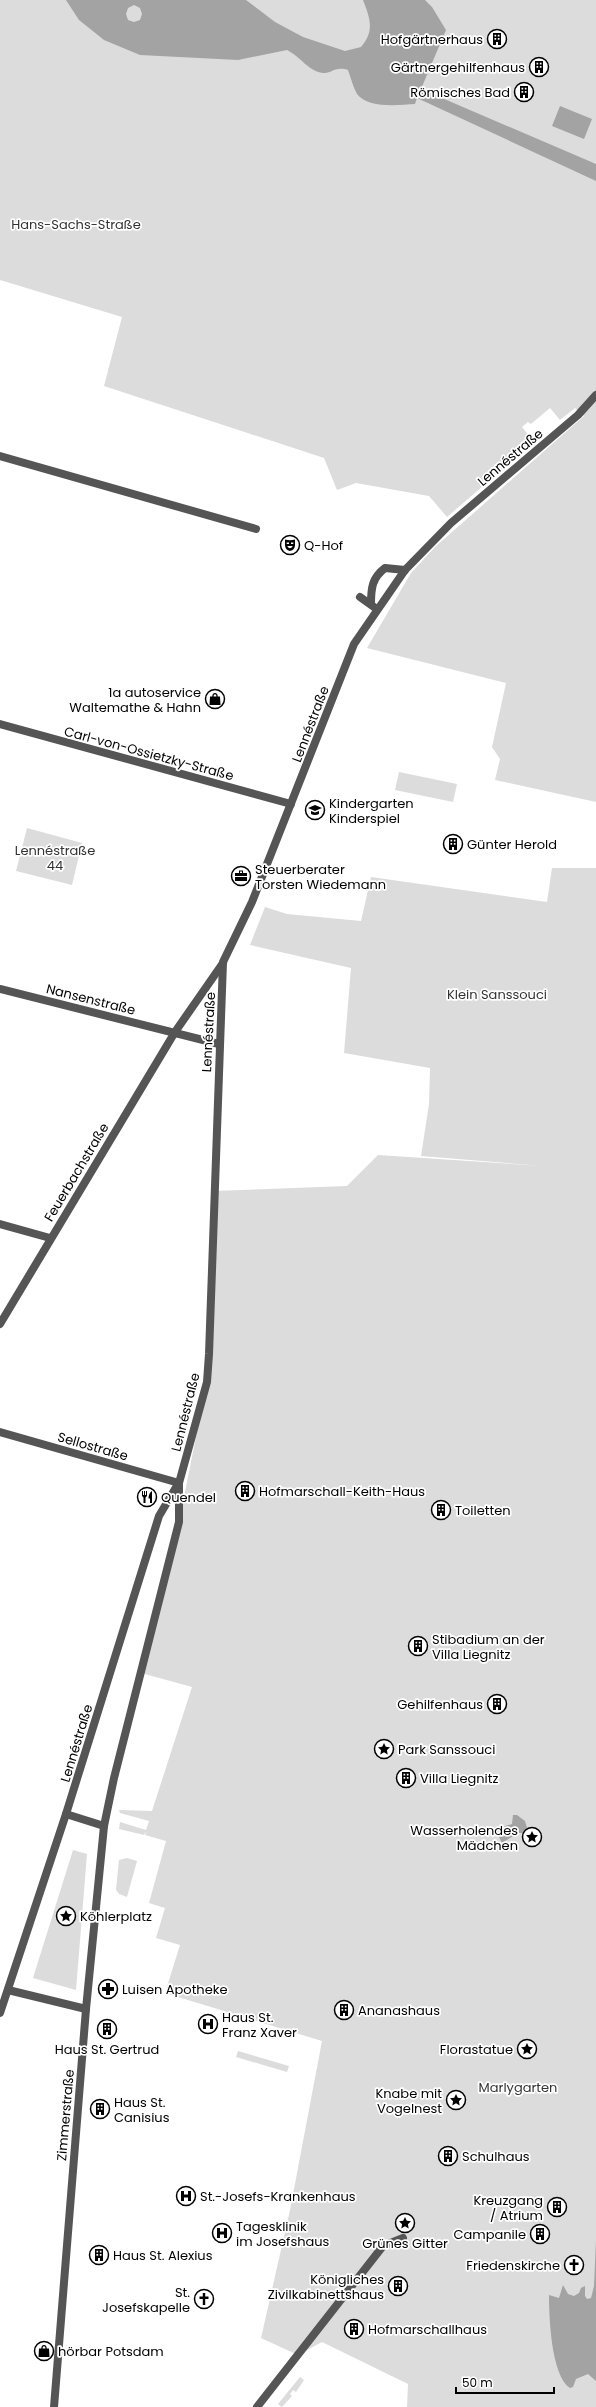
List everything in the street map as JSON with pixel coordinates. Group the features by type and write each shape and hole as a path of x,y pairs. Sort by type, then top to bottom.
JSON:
{"street":[{"name":"Lennéstraße","path":"104,1826 114,1778 179,1522 179,1483 206,1382 208,1368 223,962 252,902 354,644 374,607 405,570 450,523 578,415 596,395"},
{"path":"0,456 256,529"},
{"name":"Lennéstraße","path":"374,607 371,588 376,576 385,568 405,570"},
{"path":"360,597 374,607"},
{"name":"Carl-von-Ossietzky-Straße","path":"0,724 291,804"},
{"name":"Feuerbachstraße","path":"0,1324 50,1238 175,1032 223,962"},
{"name":"Nansenstraße","path":"0,989 175,1032"},
{"path":"175,1032 219,1044"},
{"path":"0,1224 50,1238"},
{"name":"Sellostraße","path":"0,1432 179,1483"},
{"name":"Lennéstraße","path":"0,2013 66,1814 159,1516 179,1483"},
{"path":"66,1814 104,1826"},
{"name":"Zimmerstraße","path":"54,2407 86,2009 104,1826"},
{"path":"8,1990 86,2009"},
{"path":"257,2407 383,2246 403,2238"}],"green space":[{"name":"Hans-Sachs-Straße","path":"0,0 596,0 596,802 495,780 500,759 492,747 506,683 367,648 411,573 435,547 584,416 575,408 560,420 550,408 531,424 528,422 522,427 534,442 447,517 429,496 356,483 337,490 324,458 104,386 122,317 0,280"},
{"path":"399,772 457,784 453,802 395,790"},
{"name":"Lennéstraße 44","path":"27,828 82,843 72,885 16,871"},
{"name":"Park Sanssouci","path":"552,868 596,868 596,2407 407,2407 408,2384 322,2342 298,2355 261,2338 290,2210 322,2041 165,1993 180,1945 156,1938 165,1908 149,1903 166,1841 145,1835 146,1831 144,1835 119,1829 120,1822 146,1830 149,1821 120,1813 119,1810 152,1811 192,1687 141,1673 179,1522 207,1382 214,1191 347,1186 378,1155 542,1166 421,1156 429,1104 430,1068 344,1053 351,968 250,945 265,907 287,914 361,921 371,877 547,902"},
{"path":"73,1850 87,1854 76,1990 33,1978"},
{"path":"127,1858 137,1861 127,1897 119,1894 116,1890 119,1860"},
{"path":"238,2051 289,2066 287,2072 236,2057"},
{"path":"300,2377 304,2380 296,2392 293,2390 290,2394 292,2396 282,2407 278,2404"}],"shaded area":[{"path":"66,0 246,0 275,22 303,37 345,51 361,47 370,30 368,13 363,0 425,0 432,7 446,30 421,89 596,164 596,181 417,98 415,104 384,105 368,102 357,94 348,70 336,69 326,73 318,72 313,70 287,50 238,60 140,55 104,40 79,20","holes":["134,5 140,8 142,14 140,20 134,22 128,20 126,14 128,8"]},
{"path":"560,106 592,119 584,139 552,126"},
{"path":"513,1815 517,1815 525,1821 527,1828 524,1833 518,1833 502,1843 498,1835 505,1826 512,1824"},
{"path":"596,2240 596,2381 588,2374 576,2379 573,2387 570,2388 564,2381 555,2359 552,2345 549,2295 559,2298 563,2285 568,2294 574,2296 579,2293 581,2288 585,2286 585,2296 587,2299 591,2298 594,2286"}],"place":[{"name":"Hofgärtnerhaus","path":"497,39"},
{"name":"Gärtnergehilfenhaus","path":"539,67"},
{"name":"Römisches Bad","path":"524,92"},
{"name":"Q-Hof","path":"290,545"},
{"name":"1a autoservice Waltemathe & Hahn","path":"215,699"},
{"name":"Kindergarten Kinderspiel","path":"315,810"},
{"name":"Günter Herold","path":"453,844"},
{"name":"Steuerberater Torsten Wiedemann","path":"241,876"},
{"name":"Hofmarschall-Keith-Haus","path":"245,1491"},
{"name":"Quendel","path":"147,1497"},
{"name":"Toiletten","path":"441,1510"},
{"name":"Stibadium an der Villa Liegnitz","path":"418,1646"},
{"name":"Gehilfenhaus","path":"497,1704"},
{"name":"Park Sanssouci","path":"384,1749"},
{"name":"Villa Liegnitz","path":"406,1778"},
{"name":"Wasserholendes Mädchen","path":"532,1837"},
{"name":"Köhlerplatz","path":"66,1916"},
{"name":"Luisen Apotheke","path":"108,1989"},
{"name":"Ananashaus","path":"344,2010"},
{"name":"Haus St. Franz Xaver","path":"208,2024"},
{"name":"Haus St. Gertrud","path":"107,2029"},
{"name":"Florastatue","path":"527,2049"},
{"name":"Knabe mit Vogelnest","path":"456,2100"},
{"name":"Haus St. Canisius","path":"100,2109"},
{"name":"Schulhaus","path":"448,2156"},
{"name":"St.-Josefs-Krankenhaus","path":"186,2196"},
{"name":"Kreuzgang / Atrium","path":"557,2207"},
{"name":"Grünes Gitter","path":"405,2223"},
{"name":"Tagesklinik im Josefshaus","path":"222,2233"},
{"name":"Campanile","path":"540,2234"},
{"name":"Haus St. Alexius","path":"99,2255"},
{"name":"Friedenskirche","path":"574,2265"},
{"name":"Königliches Zivilkabinettshaus","path":"398,2286"},
{"name":"St. Josefskapelle","path":"204,2299"},
{"name":"Hofmarschallhaus","path":"354,2329"},
{"name":"hörbar Potsdam","path":"44,2351"}],"park label":[{"name":"Klein Sanssouci","path":"497,994"},
{"name":"Marlygarten","path":"518,2087"}]}
